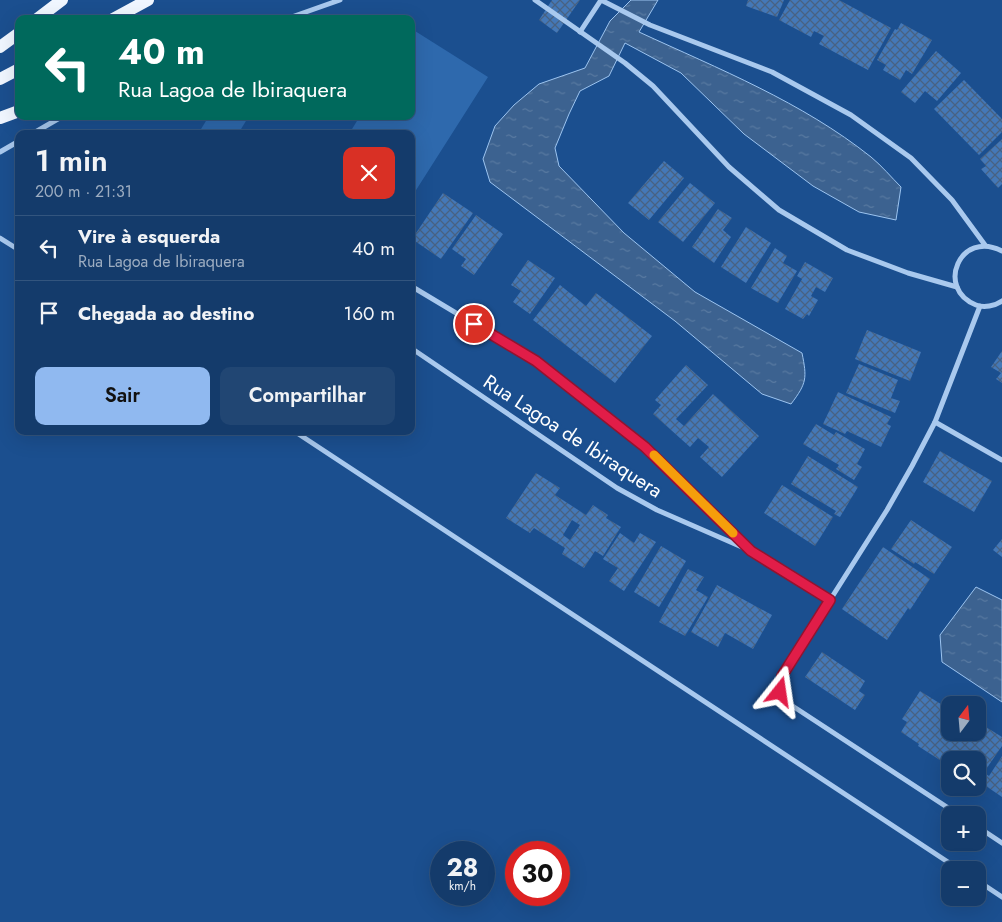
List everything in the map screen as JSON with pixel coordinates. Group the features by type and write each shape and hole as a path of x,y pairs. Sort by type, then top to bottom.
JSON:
{"main road":[{"path":"42,15 62,0"},
{"path":"120,15 148,0"},
{"path":"0,47 15,36"},
{"path":"0,79 15,71"},
{"path":"0,118 15,112"}],"street":[{"path":"297,15 340,0"},
{"path":"535,0 626,62 653,86 729,167 779,210 846,250 908,273 957,287"},
{"path":"580,32 601,0 650,25 772,72 851,115 911,158 952,200 985,245"},
{"path":"39,130 55,120"},
{"path":"0,152 15,143"},
{"path":"0,238 15,247"},
{"path":"1002,251 985,245 976,247 960,258 956,267 955,277 957,287 962,296 970,302 980,306 990,306 1002,301"},
{"name":"Rua Lagoa de Ibiraquera","path":"415,288 536,361 645,447 751,551"},
{"path":"945,806 791,705 780,692 782,676 887,510 936,422 980,306"},
{"name":"Rua Lagoa de Ibiraquera","path":"415,351 616,488 657,510 751,551 830,600"},
{"path":"936,422 1002,460"},
{"path":"300,435 946,861"},
{"path":"986,832 1002,843"},
{"path":"986,887 1002,898"}],"shaded area":[{"path":"415,31 488,77 415,192 415,130 351,130 358,120 415,120"},
{"path":"207,120 247,120 240,130 200,130"}],"water":[{"path":"631,0 658,0 639,32 729,73 817,119 871,157 901,187 896,220 859,212 813,186 744,134 681,73 625,43 609,76 580,91 555,148 559,166 624,233 695,292 802,353 805,369 803,385 791,404 762,394 675,321 490,182 483,159 495,126 514,105 539,84 585,68 610,21"},
{"path":"976,587 1002,600 1002,702 942,662 940,635"}],"building":[{"path":"552,0 580,0 557,33 539,20"},
{"path":"748,0 784,0 777,17 746,6"},
{"path":"790,0 839,0 891,28 868,70 819,44 824,36 814,31 811,37 779,20"},
{"path":"901,23 932,40 912,74 906,70 900,80 883,70 886,65 877,60 895,29 897,30"},
{"path":"936,51 961,73 937,101 925,91 915,103 901,92"},
{"path":"964,80 1002,119 1002,132 979,155 934,109"},
{"path":"1002,139 1002,184 998,188 981,169 986,166 980,159"},
{"path":"664,161 684,178 649,220 628,203"},
{"path":"690,183 715,203 683,242 658,222"},
{"path":"443,193 473,213 441,259 415,241 415,235"},
{"path":"718,209 732,218 723,230 731,237 714,263 692,247"},
{"path":"476,215 503,234 474,275 461,266 466,259 452,249"},
{"path":"746,227 771,243 746,283 721,267"},
{"path":"775,248 787,256 783,263 797,271 778,303 751,288"},
{"path":"528,260 555,278 530,314 513,302 521,291 511,285"},
{"path":"805,262 833,278 825,292 816,287 811,296 818,300 809,316 807,314 803,319 785,309 802,279 797,276"},
{"path":"560,285 586,306 596,293 652,336 615,383 533,320"},
{"path":"867,330 921,352 910,381 855,359"},
{"path":"1002,351 1002,383 996,379 1001,373 991,367"},
{"path":"859,364 898,380 891,398 900,401 895,413 846,393"},
{"path":"686,365 708,385 676,419 684,426 713,394 759,436 722,477 700,457 709,447 698,438 690,447 653,414 661,405 655,400"},
{"path":"838,392 891,417 887,424 891,426 881,447 847,431 845,434 823,424"},
{"path":"816,424 834,435 836,432 865,449 857,464 862,467 854,480 836,469 839,465 803,444"},
{"path":"940,451 992,481 974,512 923,482"},
{"path":"808,456 858,487 840,517 834,514 836,511 791,484"},
{"path":"536,473 560,488 555,495 586,515 593,505 608,515 606,518 621,527 603,556 595,551 584,568 562,554 565,548 534,528 530,533 506,518","holes":["572,520 580,525 570,540 563,535"]},
{"path":"782,485 833,517 815,546 764,513"},
{"path":"911,520 952,547 934,574 891,549"},
{"path":"620,533 634,543 640,533 656,542 624,591 609,581 618,568 603,559"},
{"path":"1002,539 1002,557 993,550"},
{"path":"661,546 686,561 659,607 634,592"},
{"path":"883,547 930,579 910,610 908,608 887,640 842,609"},
{"path":"688,569 704,577 696,590 708,597 685,636 659,622"},
{"path":"717,585 772,615 753,649 725,633 718,647 691,632"},
{"path":"822,652 865,681 859,691 865,695 855,710 805,677"},
{"path":"920,691 941,704 941,741 986,741 986,727 1002,737 1002,746 986,769 986,751 941,751 941,761 901,732 907,722 902,719"},
{"path":"1002,756 1002,797 986,786 986,774 989,776"}],"slow traffic":[{"path":"654,455 733,533"}],"route":[{"path":"474,324 536,361 645,447 751,551 830,600 782,676 780,692"}]}
